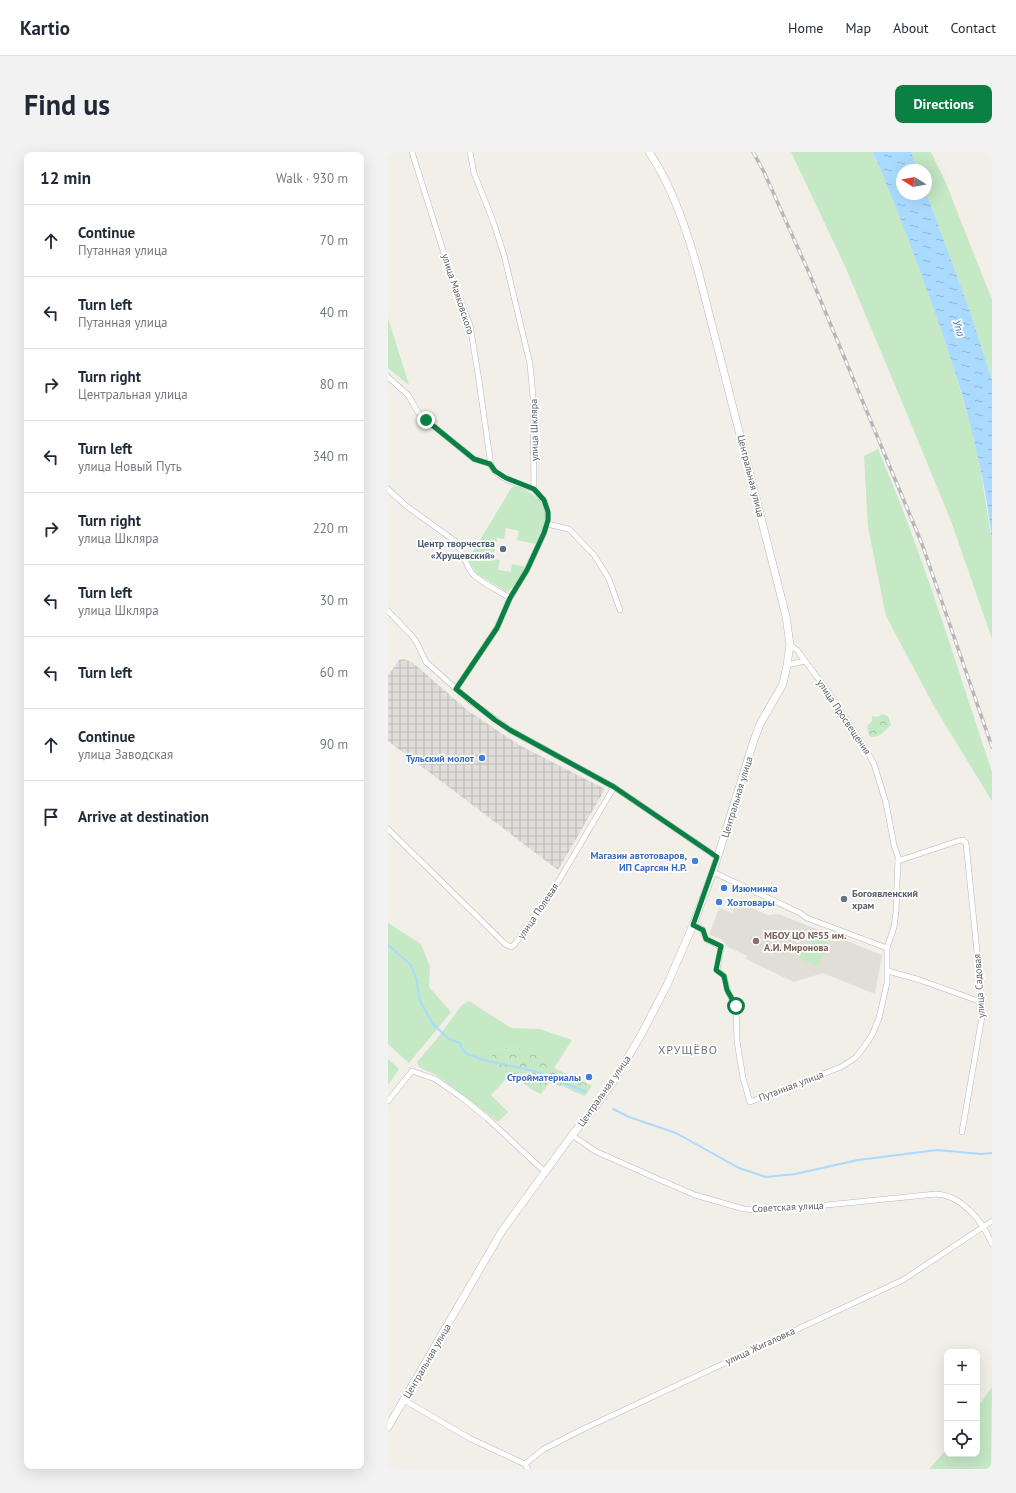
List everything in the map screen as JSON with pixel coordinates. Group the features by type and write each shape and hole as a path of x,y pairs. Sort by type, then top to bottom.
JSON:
{"main road":[{"name":"Центральная улица","path":"388,1428 502,1231 572,1135 613,1082 633,1049 667,985 693,925 713,872 760,724 782,684 788,665 790,645 786,616 693,252 669,189 655,160 649,152"}],"street":[{"name":"улица Маяковского","path":"412,152 452,279 471,329 490,464"},
{"name":"улица Шкляра","path":"470,152 474,173 493,221 504,255 531,369 535,475 534,489"},
{"path":"388,377 408,395 418,412 426,420 474,459 490,464 495,471 506,478 534,489 546,504 548,512 547,524 527,570 510,598 497,628 456,689"},
{"path":"388,489 405,504 455,541 472,572 477,577 510,598"},
{"path":"547,524 569,529 594,555 609,579 620,610"},
{"path":"388,611 412,636 426,662 456,689 495,720 510,730 614,787 717,857"},
{"name":"улица Просвещения","path":"790,645 797,650 831,697 873,761 886,803 898,861 896,912 894,927 887,948 887,983 879,1018 872,1035 858,1054 842,1067"},
{"path":"788,665 805,661"},
{"name":"улица Полевая","path":"388,829 505,944 511,947 515,944 555,887 614,787"},
{"name":"улица Садовая","path":"898,861 963,840 966,844 982,1016 962,1132"},
{"path":"713,872 800,913 807,918 887,948"},
{"name":"Путанная улица","path":"693,925 703,930 706,939 721,947 716,970 724,976 727,990 736,1006 737,1041 743,1078 750,1102 842,1067"},
{"path":"888,971 920,980 981,1002"},
{"path":"388,1101 412,1071 435,1079 461,1097 487,1118 545,1172"},
{"name":"Советская улица","path":"572,1135 596,1152 696,1195 738,1208 755,1210 787,1209 940,1194 962,1203 984,1227 992,1244"},
{"name":"улица Жигаловка","path":"525,1464 544,1449 579,1431 903,1280 992,1222"},
{"path":"404,1400 471,1439 525,1464 528,1469"}],"shaded area":[{"path":"403,659 412,662 467,710 519,745 605,789 558,870 388,741 388,676 399,660"},
{"path":"737,902 768,915 778,914 882,955 875,994 823,973 794,982 746,959 747,956 728,947 721,939 709,935 719,908 732,913"}],"green space":[{"path":"791,152 873,152 903,221 948,349 977,447 992,543 992,639 951,521 905,409 845,266"},
{"path":"911,152 931,152 946,183 992,300 992,380 970,311 929,200 932,200 932,164 916,164"},
{"path":"388,318 409,385 388,368"},
{"path":"878,449 910,529 992,772 992,801 935,708 886,616 868,527 864,456"},
{"path":"516,485 536,497 541,502 545,515 544,523 536,544 517,540 519,531 506,528 504,539 497,538 493,559 500,560 498,570 511,572 512,564 526,567 513,587 507,592 477,574 468,560 512,487"},
{"path":"882,714 888,716 891,725 878,736 869,736 867,726 872,721 872,716 878,717"},
{"path":"388,923 421,944 430,967 429,987 451,1012 409,1063 388,1044"},
{"path":"811,932 828,940 823,949 807,942"},
{"path":"806,944 824,953 818,967 799,958"},
{"path":"469,1001 511,1028 540,1029 572,1040 554,1068 539,1055 524,1051 517,1046 496,1050 486,1064 506,1079 491,1095 508,1112 498,1122 438,1076 419,1067 417,1062 436,1040 462,1005"},
{"path":"517,1046 524,1051 539,1055 554,1068 592,1086 585,1096 562,1086 549,1083 541,1094 531,1089 512,1072 506,1079 486,1064 496,1050"},
{"path":"388,1059 399,1069 388,1085"},
{"path":"992,1387 991,1469 929,1469 944,1452 944,1457 980,1457 980,1404"}],"water":[{"name":"Упа","path":"873,152 911,152 916,164 896,164 896,200 929,200 970,311 992,380 992,543 983,480 960,387 940,326"}],"waterway":[{"path":"388,945 411,965 417,980 419,999 433,1024 449,1039 460,1043 462,1049 467,1054 484,1060 538,1072 586,1092"},
{"path":"613,1109 629,1117 676,1133 739,1168 766,1177 795,1174 858,1160 937,1150 981,1154 992,1153"}],"railway":[{"path":"753,152 764,172 810,275 922,544 992,747"}],"place":[{"name":"Центр творчества «Хрущевский»","path":"503,549"},
{"name":"Тульский молот","path":"482,758"},
{"name":"Магазин автотоваров, ИП Саргсян Н.Р.","path":"695,861"},
{"name":"Изюминка","path":"724,888"},
{"name":"Богоявленский храм","path":"844,899"},
{"name":"Хозтовары","path":"719,902"},
{"name":"МБОУ ЦО №55 им. А.И. Миронова","path":"756,941"},
{"name":"Стройматериалы","path":"589,1077"}],"district":[{"name":"ХРУЩЁВО","path":"688,1049"}],"route":[{"path":"426,420 474,459 490,464 495,471 512,481 534,489 544,500 548,512 548,520 544,533 527,570 510,598 497,628 456,689 510,730 614,787 717,857 713,872 693,925 703,930 704,937 706,939 721,946 716,970 724,976 727,990 736,1006"}]}
